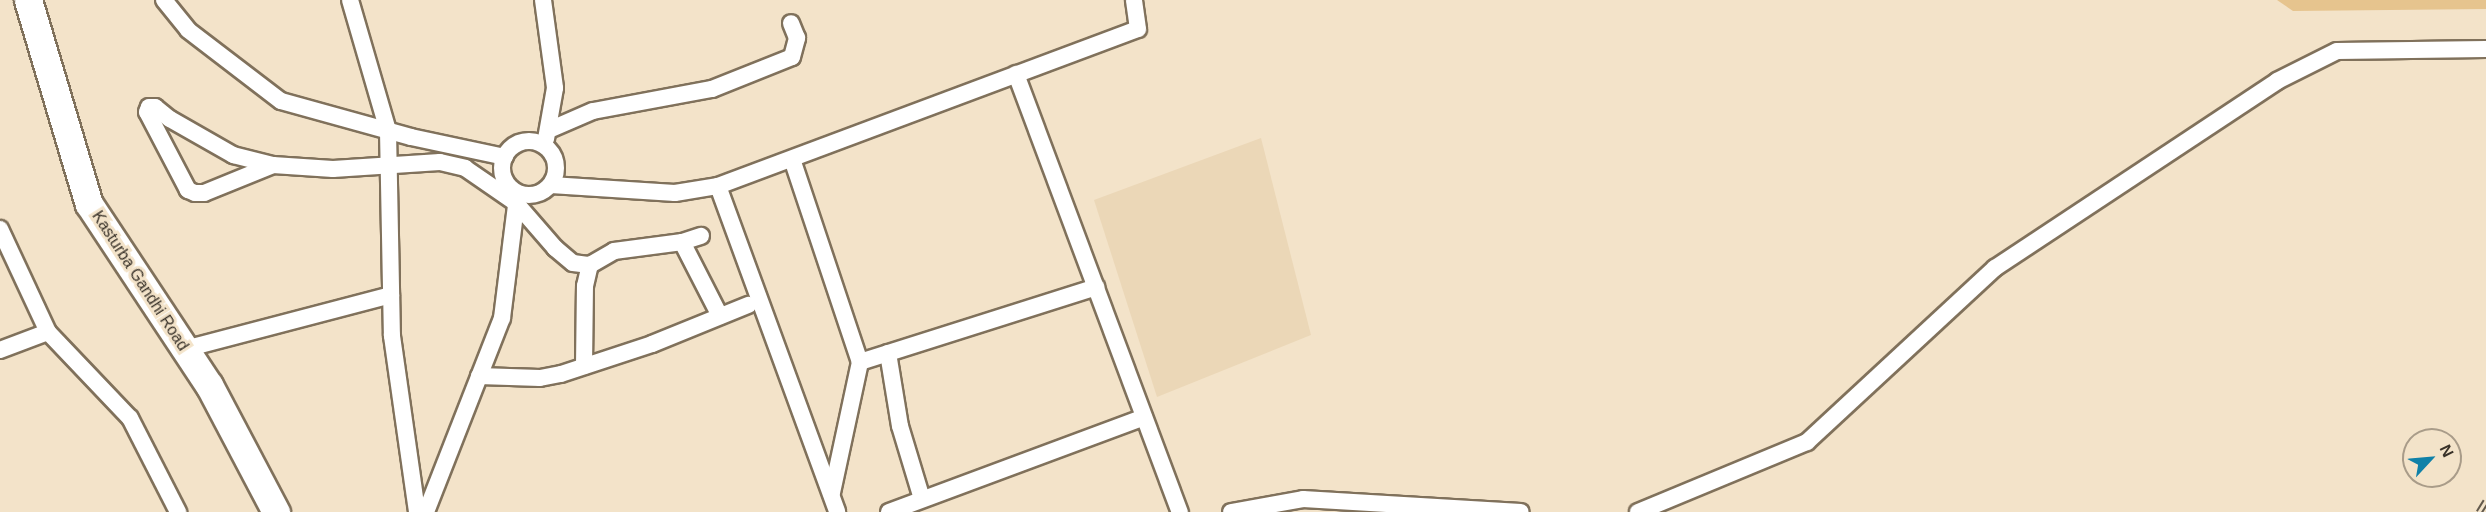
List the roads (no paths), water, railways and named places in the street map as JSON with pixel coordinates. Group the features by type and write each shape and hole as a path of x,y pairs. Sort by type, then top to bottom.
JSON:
{"main road":[{"name":"Kasturba Gandhi Road","path":"12,0 74,211 195,394 258,512"},
{"name":"Kasturba Gandhi Road","path":"28,0 89,204 209,385 276,512"}],"street":[{"path":"164,0 188,30 281,101 388,131 505,157"},
{"path":"350,0 388,131 392,336 417,512"},
{"path":"543,0 555,88 547,137 557,168 551,185"},
{"path":"273,165 204,193 188,190 147,112 149,107 154,107 233,156 273,165 333,169 362,166 389,168 440,162 465,168 517,198 535,195 551,185 675,193 718,186 1138,29 1134,0"},
{"path":"701,236 682,242 614,251 590,265 573,263 555,248 517,198 503,174 505,157 517,144 547,137 593,111 712,89 792,57 797,38 791,23"},
{"path":"1638,512 1807,442 1995,268 2277,81 2337,51 2486,49"},
{"path":"1016,74 1180,512"},
{"path":"792,159 860,362 832,493"},
{"path":"718,186 832,493 837,512"},
{"path":"426,512 502,318 517,198"},
{"path":"0,229 48,332 130,418 178,512"},
{"path":"682,242 720,316"},
{"path":"584,366 585,286 590,265"},
{"path":"860,362 1096,287"},
{"path":"185,349 391,295"},
{"path":"479,376 540,378 652,344 748,305"},
{"path":"0,350 48,332"},
{"path":"888,353 900,426 922,500"},
{"path":"889,512 1144,417"},
{"path":"1232,512 1303,499 1521,512"}],"railway":[{"path":"2479,512 2486,501"}]}
